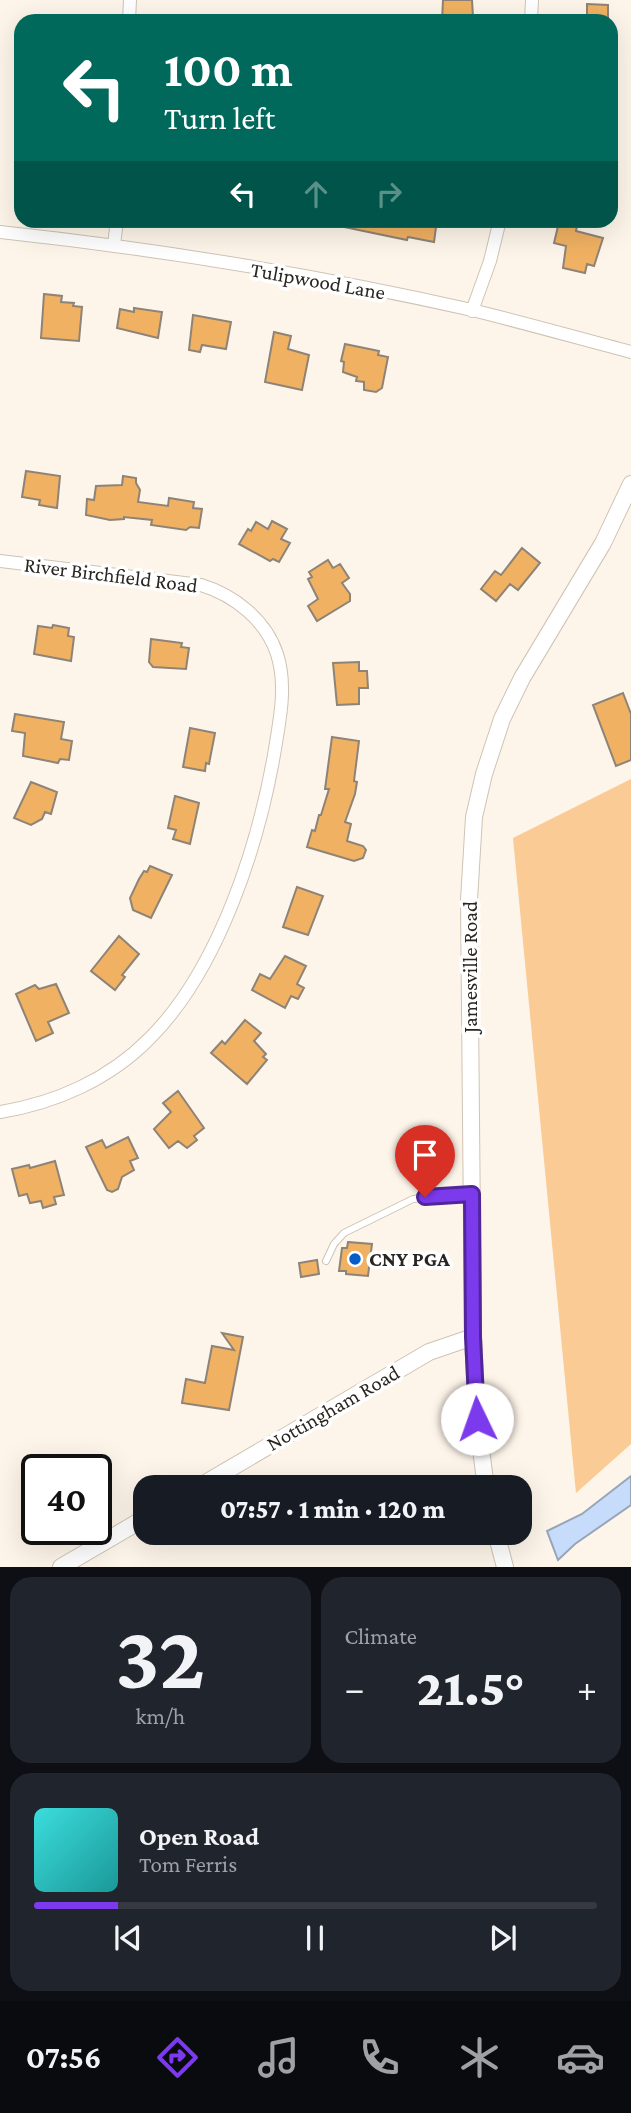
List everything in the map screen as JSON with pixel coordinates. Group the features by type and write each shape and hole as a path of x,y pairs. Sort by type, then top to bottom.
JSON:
{"street":[{"path":"114,245 116,228"},
{"path":"472,311 498,228"},
{"name":"Tulipwood Lane","path":"0,232 114,245 349,285 472,311 631,352"},
{"name":"Jamesville Road","path":"484,1475 477,1419 473,1337 469,900 474,817 502,719 522,678 603,544 631,484"},
{"name":"River Birchfield Road","path":"0,561 201,585 219,590 248,611 265,630 276,654 282,683 281,711 270,778 249,858 233,902 194,982 150,1039 116,1068 60,1098 33,1107 0,1112"},
{"name":"Nottingham Road","path":"219,1475 429,1352 473,1337"},
{"path":"61,1567 133,1525"},
{"path":"499,1545 505,1567"}],"lane":[{"path":"326,1261 334,1244 344,1233 413,1199 472,1194"}],"shaded area":[{"path":"631,779 631,1444 576,1493 513,838"}],"water":[{"path":"631,1476 631,1505 575,1544 558,1560 547,1531 582,1514"}],"building":[{"path":"443,0 472,0 473,14 442,14"},
{"path":"587,4 608,5 608,14 587,14"},
{"path":"349,228 436,228 434,242 408,237 407,240"},
{"path":"558,228 577,228 576,231 603,238 594,266 587,264 585,273 563,268 566,246 554,243"},
{"path":"44,294 62,296 61,302 82,307 79,341 41,338"},
{"path":"134,308 162,312 158,338 117,328 120,309 134,312"},
{"path":"193,315 231,322 226,349 202,345 200,352 189,350"},
{"path":"274,332 291,336 288,349 309,355 302,390 265,382"},
{"path":"345,344 379,351 378,355 388,357 382,388 376,392 364,390 364,382 356,381 357,377 343,372 344,362 341,361"},
{"path":"26,471 60,476 57,508 39,505 40,500 22,497"},
{"path":"123,476 136,478 140,490 138,502 168,506 169,498 194,502 193,508 202,509 199,528 190,527 186,530 151,525 152,520 124,517 110,520 86,515 87,499 94,500 96,486 122,485"},
{"path":"272,521 287,529 281,539 290,543 279,562 273,559 270,561 239,544 256,522 268,529"},
{"path":"522,548 540,563 518,590 510,584 496,601 481,589 495,571 501,575"},
{"path":"328,560 333,568 340,564 349,578 342,583 350,594 350,601 317,621 308,606 318,599 308,579 312,577 309,572"},
{"path":"53,625 69,628 68,636 74,637 71,661 34,654 38,626 52,628"},
{"path":"151,639 182,643 181,647 189,648 186,669 153,667 149,662"},
{"path":"359,662 359,671 367,671 368,688 359,688 359,704 337,705 333,663"},
{"path":"623,693 631,714 631,760 616,766 593,705"},
{"path":"15,714 64,722 61,739 72,741 69,760 60,759 58,763 23,756 25,733 12,731"},
{"path":"190,728 215,733 205,771 183,767"},
{"path":"332,737 359,741 355,794 345,822 351,824 347,841 363,846 366,850 363,858 354,861 307,847 329,789 325,789"},
{"path":"31,782 57,792 51,814 45,812 42,819 31,825 14,818"},
{"path":"175,796 199,803 190,844 173,839 176,830 168,828"},
{"path":"150,866 172,875 151,918 133,910 130,898 144,871 147,872"},
{"path":"297,887 323,896 308,935 283,927"},
{"path":"119,936 139,954 122,975 125,977 115,990 91,971"},
{"path":"285,956 306,966 297,984 304,988 298,999 291,996 285,1008 252,990 260,974 270,979"},
{"path":"56,984 69,1013 48,1022 53,1033 36,1041 16,994 35,985 39,989"},
{"path":"245,1020 261,1033 254,1041 266,1054 263,1057 267,1060 247,1084 211,1053 222,1041 225,1044"},
{"path":"178,1091 204,1128 194,1136 197,1140 187,1148 178,1141 169,1148 154,1129 171,1112 163,1103"},
{"path":"128,1137 138,1158 130,1161 134,1170 122,1177 118,1189 112,1192 107,1190 86,1147 102,1140 106,1148"},
{"path":"55,1161 64,1195 54,1197 56,1204 43,1208 41,1201 30,1203 27,1194 19,1196 12,1169 29,1165 30,1168"},
{"name":"CNY PGA","path":"348,1242 372,1244 368,1276 339,1271 342,1248 347,1248"},
{"path":"317,1260 319,1274 301,1277 299,1263"},
{"path":"222,1333 243,1337 229,1410 182,1403 186,1379 205,1383 212,1346 234,1350"}],"place":[{"name":"CNY PGA","path":"355,1259"}],"route":[{"path":"425,1197 472,1194 473,1337 477,1419"}]}
